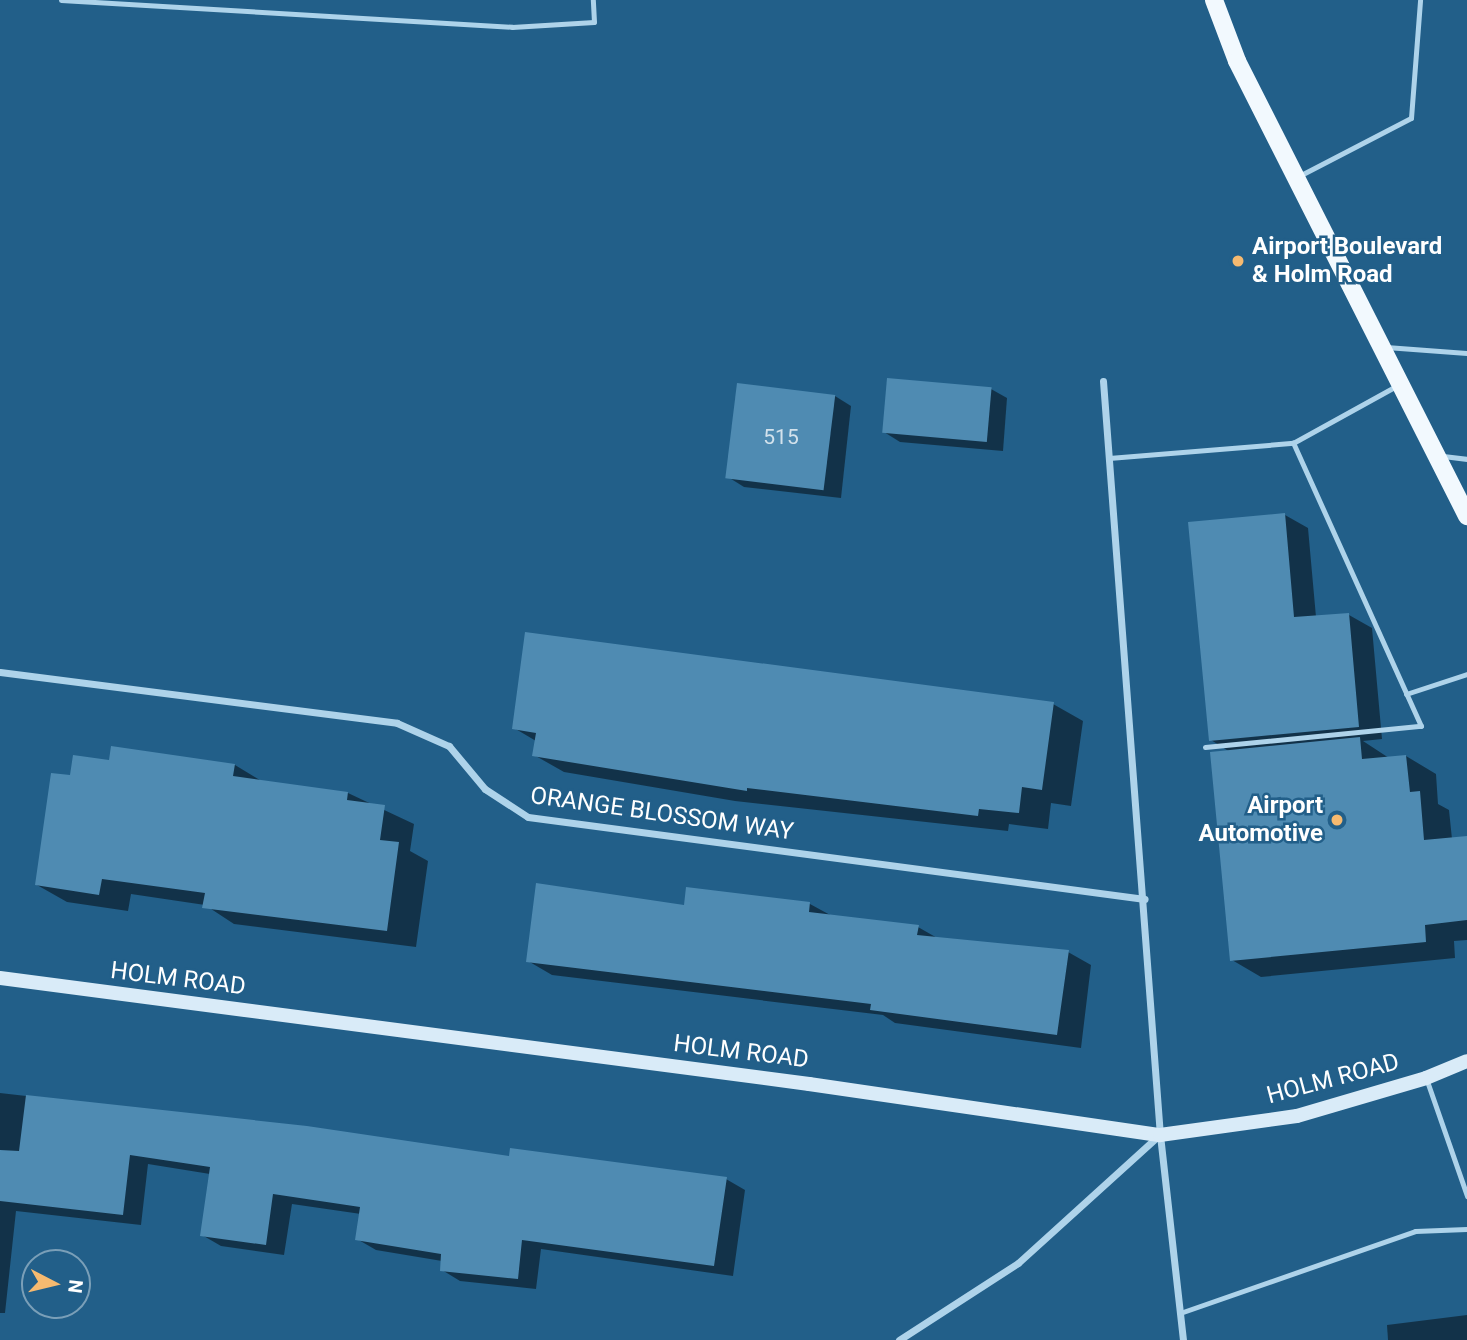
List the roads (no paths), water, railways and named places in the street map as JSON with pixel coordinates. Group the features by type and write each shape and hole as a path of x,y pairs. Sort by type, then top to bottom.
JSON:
{"main road":[{"path":"1214,0 1237,61 1467,516"}],"street":[{"path":"1103,381 1145,899 1160,1135 1183,1340"},
{"name":"ORANGE BLOSSOM WAY","path":"0,672 397,723 449,746 485,789 528,817 1145,899"},
{"name":"HOLM ROAD","path":"0,978 809,1084 1160,1135 1297,1116 1426,1078 1467,1060"},
{"path":"899,1340 1018,1263 1160,1135"}],"lane":[{"path":"61,0 512,27 594,22 593,0"},
{"path":"1296,178 1411,118 1420,0"},
{"path":"1382,347 1467,353"},
{"path":"1109,458 1293,443 1401,383"},
{"path":"1205,747 1421,726 1293,443"},
{"path":"1436,456 1467,459"},
{"path":"1406,694 1467,674"},
{"path":"1426,1078 1467,1196"},
{"path":"1180,1313 1415,1231 1467,1229"}],"place":[{"name":"Airport Boulevard & Holm Road","path":"1238,261"},
{"name":"Airport Automotive","path":"1337,820"}]}
